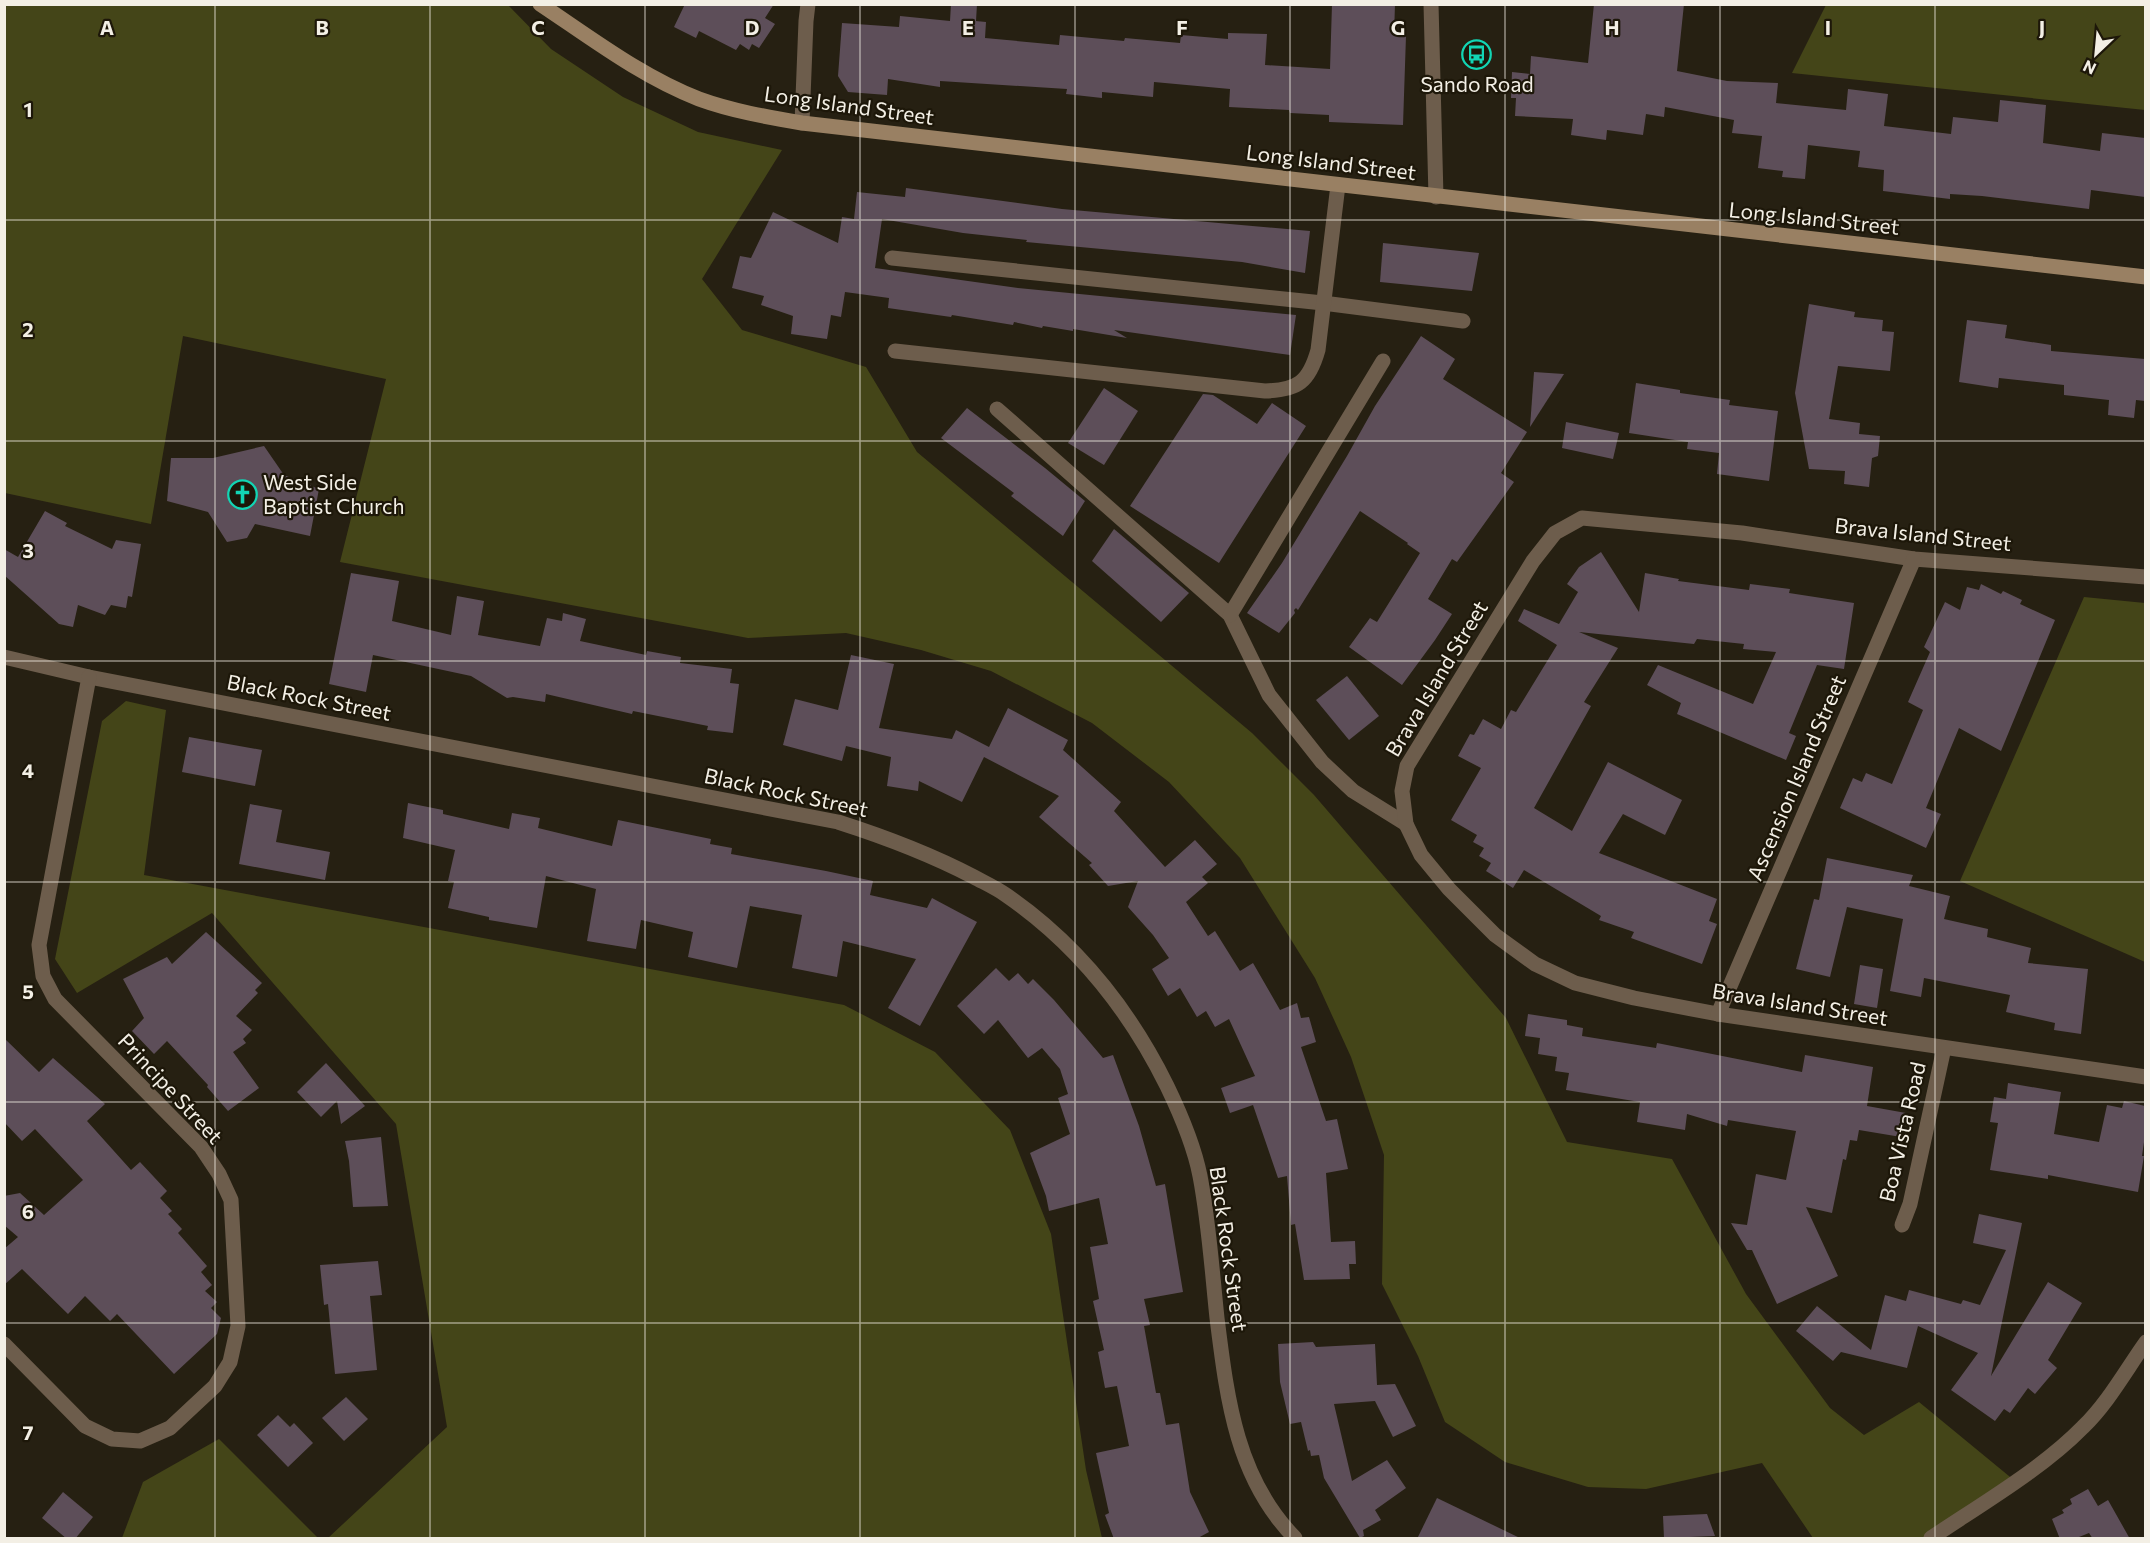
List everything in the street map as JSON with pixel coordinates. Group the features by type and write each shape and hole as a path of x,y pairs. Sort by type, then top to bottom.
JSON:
{"street":[{"name":"Long Island Street","path":"540,4 648,74 698,98 745,113 802,123 2145,277"},
{"path":"802,123 808,4"},
{"path":"1431,4 1436,197"},
{"path":"896,351 1265,391 1284,390 1301,384 1313,368 1318,350 1338,185"},
{"path":"892,258 1323,303 1464,321"},
{"path":"1230,615 1383,361"},
{"path":"997,409 1230,615 1269,695 1322,762 1353,791 1406,824"},
{"name":"Brava Island Street","path":"2145,577 1914,559 1742,533 1582,518 1555,533 1533,561 1407,766 1402,791 1406,824 1421,855 1449,889 1495,935 1535,964 1575,983 1634,998 1718,1014 2145,1077"},
{"name":"Ascension Island Street","path":"1718,1014 1914,559"},
{"name":"Black Rock Street","path":"4,657 89,677 838,822 893,840 945,862 1005,893 1054,932 1108,989 1148,1048 1183,1119 1200,1176 1226,1383 1237,1436 1253,1481 1296,1539"},
{"name":"Principe Street","path":"4,1344 85,1426 112,1439 140,1441 170,1428 215,1386 230,1362 238,1326 231,1200 219,1174 201,1147 55,999 43,976 39,945 89,677"},
{"name":"Boa Vista Road","path":"1902,1226 1910,1204 1944,1048"},
{"path":"1931,1539 2060,1449 2085,1426 2145,1342"}],"shaded area":[{"path":"5,5 508,5 551,49 623,97 698,132 782,150 702,279 742,330 866,367 917,452 1252,733 1314,795 1506,1018 1567,1142 1672,1159 1746,1294 1830,1408 1864,1435 1919,1402 2015,1481 1931,1538 1813,1538 1762,1463 1646,1489 1588,1487 1505,1462 1445,1422 1418,1356 1382,1284 1384,1155 1351,1057 1315,978 1240,858 1169,782 1092,723 991,671 921,650 846,633 748,638 340,562 386,379 183,336 151,524 5,493"},
{"path":"1826,5 2145,5 2145,110 1792,73"},
{"path":"2084,597 2145,603 2145,962 1960,881"},
{"path":"126,701 166,710 144,875 844,1005 935,1052 1010,1130 1051,1234 1086,1470 1102,1538 328,1538 447,1427 396,1124 212,913 77,993 55,959 102,721"},
{"path":"219,1439 318,1538 122,1538 143,1482"}],"building":[{"path":"685,4 774,4 765,18 775,24 759,48 752,44 749,50 740,44 736,50 699,31 696,38 674,27"},
{"path":"951,4 977,4 976,21 986,22 985,38 1059,45 1060,35 1180,43 1181,35 1228,39 1228,33 1267,34 1265,65 1330,69 1332,4 1395,4 1394,36 1406,36 1403,125 1329,122 1329,115 1229,107 1230,89 1154,82 1153,97 1102,92 1102,98 1066,94 1067,89 940,81 940,87 888,79 887,95 848,92 838,76 842,23 899,27 900,16 950,21"},
{"path":"1594,4 1684,4 1677,71 1727,81 1778,83 1776,103 1846,110 1848,89 1888,94 1884,126 1951,134 1953,117 1998,122 2000,100 2046,105 2043,143 2100,151 2102,133 2145,138 2145,197 2091,190 2089,209 1982,196 1950,194 1950,199 1883,191 1884,170 1858,167 1860,151 1808,145 1805,179 1782,177 1783,171 1758,168 1762,136 1732,133 1734,120 1665,107 1664,117 1646,114 1643,135 1607,130 1606,140 1571,135 1573,119 1515,116 1516,98 1511,98 1512,72 1530,74 1531,56 1588,63"},
{"path":"906,188 1062,209 1310,231 1305,273 1242,262 1026,242 1027,240 963,233 882,219 875,268 1018,288 1296,315 1290,355 1114,330 1127,338 1073,329 1073,331 1043,326 1042,328 1014,322 1013,325 952,315 951,317 888,308 889,298 845,292 841,317 831,315 827,339 791,334 793,316 761,305 764,296 732,288 740,256 751,258 773,212 838,243 842,217 854,219 857,192 905,197"},
{"path":"1383,243 1479,253 1472,291 1380,282"},
{"path":"1809,304 1855,312 1854,317 1883,320 1882,331 1894,332 1890,371 1838,366 1829,419 1860,423 1859,434 1880,436 1878,456 1872,458 1869,487 1844,484 1845,471 1809,469 1795,393"},
{"path":"1967,320 2007,325 2005,338 2051,345 2051,351 2145,359 2145,401 2136,400 2134,418 2108,415 2109,400 2064,395 2064,385 1999,378 1998,388 1959,382"},
{"path":"1421,336 1455,359 1443,379 1527,432 1501,473 1514,482 1457,562 1452,559 1428,599 1452,614 1402,685 1349,647 1370,618 1377,622 1420,553 1360,511 1298,610 1296,608 1294,610 1295,613 1279,633 1247,613 1282,563 1375,406"},
{"path":"1534,372 1564,374 1530,427"},
{"path":"1636,383 1680,390 1680,393 1730,400 1729,405 1778,411 1769,481 1717,474 1719,453 1687,449 1688,442 1629,433"},
{"path":"1104,388 1138,411 1104,465 1068,443"},
{"path":"1203,394 1213,395 1257,424 1272,403 1306,426 1219,563 1130,506"},
{"path":"967,408 1085,501 1063,536 1011,496 1014,493 941,438"},
{"path":"1566,422 1619,433 1613,459 1562,448"},
{"name":"West Side Baptist Church","path":"264,446 284,475 319,489 310,536 255,524 247,538 227,542 208,512 167,501 171,458 213,458"},
{"path":"45,511 67,523 65,526 112,549 116,540 141,544 132,597 128,596 126,608 111,605 105,615 78,605 73,627 59,624 4,575 4,549 18,557"},
{"path":"1114,529 1189,593 1161,622 1092,561"},
{"path":"1601,552 1639,612 1645,573 1679,579 1678,581 1749,590 1750,584 1790,589 1789,593 1854,603 1844,669 1817,665 1789,733 1796,736 1786,760 1677,714 1681,703 1647,685 1658,665 1753,704 1776,652 1743,649 1744,644 1697,639 1694,644 1579,632 1618,648 1584,702 1591,706 1534,808 1572,831 1608,762 1682,800 1665,835 1623,814 1599,853 1717,899 1709,921 1717,924 1702,964 1631,938 1634,932 1599,920 1601,916 1524,870 1513,888 1486,871 1491,863 1479,856 1484,848 1473,842 1477,835 1451,820 1481,768 1458,756 1470,734 1474,735 1483,719 1501,729 1511,710 1516,712 1557,645 1518,621 1524,609 1559,624 1578,592 1567,584 1579,567"},
{"path":"351,573 399,581 392,621 451,635 457,596 484,601 478,635 540,646 547,618 562,621 563,613 586,619 580,641 646,655 647,651 681,657 680,663 732,669 730,683 739,684 733,733 707,730 708,726 633,711 632,714 546,694 545,702 507,698 471,676 373,655 366,692 329,684"},
{"path":"1981,584 2001,594 2003,591 2022,600 2020,604 2055,620 2001,751 1959,728 1926,808 1941,814 1926,848 1840,808 1853,778 1862,782 1866,773 1892,784 1923,710 1908,702 1930,652 1924,647 1945,602 1960,610 1967,587 1979,590"},
{"path":"851,655 894,664 879,728 952,739 956,730 989,747 1008,708 1068,740 1063,750 1121,802 1114,811 1165,867 1195,840 1217,864 1202,877 1208,883 1186,902 1208,936 1215,931 1240,971 1253,963 1280,1010 1297,1003 1301,1018 1309,1017 1316,1042 1301,1047 1326,1121 1337,1119 1348,1169 1326,1173 1331,1242 1355,1241 1356,1264 1349,1264 1350,1279 1304,1280 1295,1224 1291,1225 1287,1176 1278,1178 1253,1105 1230,1113 1221,1088 1255,1076 1229,1019 1215,1027 1206,1011 1197,1017 1180,988 1168,996 1152,969 1169,958 1153,935 1128,907 1138,881 1108,886 1089,865 1092,863 1039,817 1059,796 984,757 962,802 919,781 918,791 887,786 891,757 846,746 842,761 783,745 795,699 838,710"},
{"path":"1347,676 1379,716 1349,740 1316,700"},
{"path":"189,737 262,750 255,786 182,772"},
{"path":"408,803 443,810 443,814 509,829 512,813 540,818 538,828 612,846 618,820 711,839 710,844 732,848 731,854 873,881 870,895 927,908 932,898 977,922 920,1026 888,1008 916,959 843,941 837,977 792,968 802,915 750,906 737,968 688,957 693,932 641,920 636,949 587,941 596,889 546,876 537,928 489,920 489,917 448,908 454,882 448,881 455,850 403,838"},
{"path":"250,804 282,810 276,842 330,852 325,880 239,864"},
{"path":"1827,858 1913,875 1909,886 1950,896 1944,919 1988,929 1987,937 2031,948 2028,963 2088,969 2081,1034 2054,1030 2055,1023 2006,1012 2010,995 1924,978 1921,997 1890,991 1903,919 1847,907 1830,977 1796,969 1814,899 1819,900"},
{"path":"206,932 262,983 255,990 258,993 236,1016 252,1030 243,1039 246,1043 233,1052 259,1088 228,1111 207,1087 208,1085 167,1041 154,1054 132,1031 144,1018 123,979 167,957 172,964"},
{"path":"1860,965 1883,969 1877,1008 1854,1004"},
{"path":"996,968 1009,981 1018,973 1028,984 1033,979 1103,1058 1113,1055 1139,1126 1156,1186 1165,1184 1183,1292 1144,1299 1150,1325 1144,1326 1156,1393 1160,1393 1166,1425 1179,1423 1190,1492 1209,1532 1196,1539 1114,1539 1105,1515 1109,1513 1096,1453 1129,1446 1117,1386 1105,1388 1098,1352 1104,1350 1093,1301 1099,1299 1090,1247 1108,1244 1099,1198 1049,1211 1046,1196 1030,1153 1070,1134 1058,1098 1068,1094 1060,1069 1042,1048 1028,1058 998,1020 984,1034 957,1006"},
{"path":"1528,1014 1567,1020 1567,1025 1583,1028 1582,1036 1656,1048 1657,1043 1802,1072 1805,1055 1873,1067 1867,1106 1906,1113 1901,1137 1859,1130 1857,1141 1850,1140 1846,1160 1843,1159 1832,1213 1806,1207 1838,1276 1777,1304 1752,1250 1747,1250 1731,1223 1747,1225 1756,1174 1786,1180 1796,1131 1728,1120 1727,1126 1687,1114 1685,1130 1637,1122 1640,1102 1566,1090 1569,1073 1555,1071 1557,1057 1538,1054 1540,1038 1525,1036"},
{"path":"4,1038 39,1072 53,1058 105,1104 87,1121 131,1170 140,1162 167,1191 160,1198 172,1211 168,1214 182,1229 178,1233 207,1266 201,1272 212,1285 205,1291 217,1302 211,1308 221,1318 217,1334 174,1374 117,1314 110,1321 85,1296 68,1314 22,1269 4,1285 4,1249 18,1237 4,1225 4,1196 20,1193 44,1215 83,1180 35,1129 22,1141 4,1122"},
{"path":"326,1063 365,1106 341,1124 337,1101 321,1117 297,1092"},
{"path":"2008,1083 2061,1092 2054,1134 2099,1142 2107,1105 2122,1108 2124,1101 2145,1106 2142,1156 2144,1156 2138,1192 2048,1175 2048,1179 1990,1170 1998,1123 1990,1122 1994,1097 2006,1099"},
{"path":"381,1137 388,1206 353,1207 345,1141"},
{"path":"1979,1214 2022,1223 1991,1376 2048,1282 2082,1303 2048,1360 2057,1368 2035,1394 2028,1388 2010,1413 2004,1409 1995,1421 1951,1390 1978,1353 1918,1326 1907,1368 1841,1352 1833,1361 1796,1331 1817,1306 1871,1350 1885,1295 1906,1301 1909,1290 1961,1304 1963,1300 1980,1305 2006,1250 1973,1243"},
{"path":"378,1261 382,1295 370,1296 377,1370 335,1374 328,1304 324,1305 320,1265"},
{"path":"1313,1342 1316,1347 1375,1344 1377,1385 1395,1384 1416,1426 1393,1437 1375,1401 1334,1404 1352,1481 1387,1460 1406,1488 1375,1510 1381,1520 1363,1530 1364,1536 1360,1538 1324,1478 1319,1455 1311,1456 1310,1450 1308,1451 1301,1422 1290,1424 1280,1382 1278,1344"},
{"path":"346,1397 368,1419 344,1441 322,1418"},
{"path":"278,1415 290,1427 294,1423 313,1443 288,1467 257,1435"},
{"path":"2088,1489 2098,1506 2108,1500 2130,1539 2093,1539 2089,1533 2074,1539 2060,1539 2052,1519 2064,1513 2062,1510 2072,1504 2070,1499"},
{"path":"63,1492 93,1517 75,1539 67,1539 42,1518"},
{"path":"1437,1498 1522,1539 1417,1539"},
{"path":"1707,1514 1715,1536 1664,1538 1663,1516"}],"place":[{"name":"Sando Road","path":"1477,54"},
{"name":"West Side Baptist Church","path":"242,495"}]}
